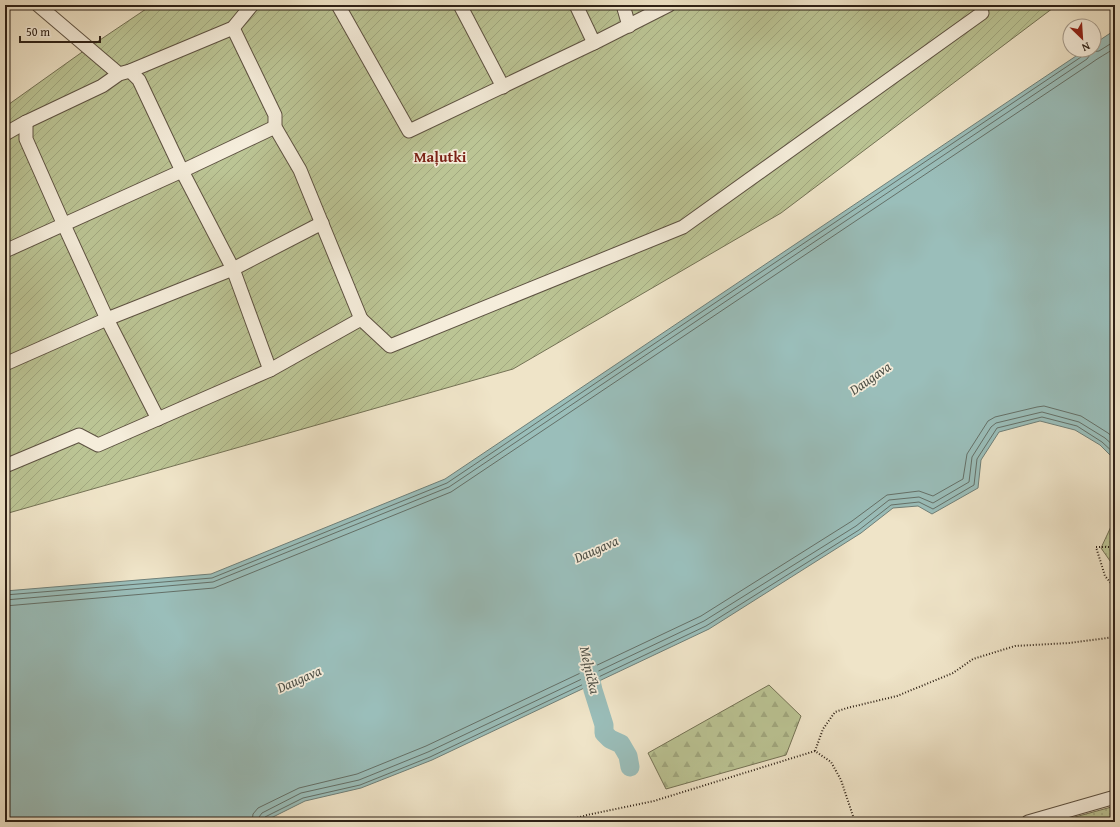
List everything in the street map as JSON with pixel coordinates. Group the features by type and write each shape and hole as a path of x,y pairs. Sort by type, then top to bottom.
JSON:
{"street":[{"path":"38,5 125,72 139,80 182,171 234,269 270,370"},
{"path":"5,134 26,122 102,86 125,72 233,28 252,5"},
{"path":"338,5 409,131 594,43 669,5"},
{"path":"460,5 503,86"},
{"path":"576,5 594,43"},
{"path":"623,5 628,26"},
{"path":"233,28 275,115 274,127 300,170 361,319 390,346 683,227 982,13"},
{"path":"26,122 26,139 64,225 107,319 158,419"},
{"path":"5,251 182,171 274,127"},
{"path":"5,364 107,319 234,269 322,223"},
{"path":"5,466 79,435 98,445 270,370 361,319"},
{"path":"1028,822 1115,797"}],"path":[{"path":"1115,546 1096,547 1105,576 1115,588"},
{"path":"815,751 822,729 835,712 897,696 952,673 973,659 1015,646 1069,643 1115,637"},
{"path":"563,822 587,815 654,801 815,751"},
{"path":"815,751 831,762 841,780 855,822"}],"green space":[{"path":"152,5 1057,5 781,213 513,369 5,514 5,107 85,50"},
{"path":"1115,518 1115,568 1101,548"},
{"path":"769,685 801,716 786,755 666,789 648,753"},
{"path":"1115,806 1115,822 1057,822"}],"water":[{"name":"Daugava","path":"1115,30 1115,460 1100,445 1075,430 1040,421 999,432 981,460 978,488 932,514 918,506 893,508 861,533 709,629 432,760 361,788 305,801 263,822 5,822 5,591 211,574 445,479 1073,58 1102,58 1102,39"}],"waterway":[{"name":"Meļņička","path":"586,659 593,690 604,725 604,733 610,739 621,744 628,756 630,767"}],"district":[{"name":"Maļutki","path":"440,156"}]}
